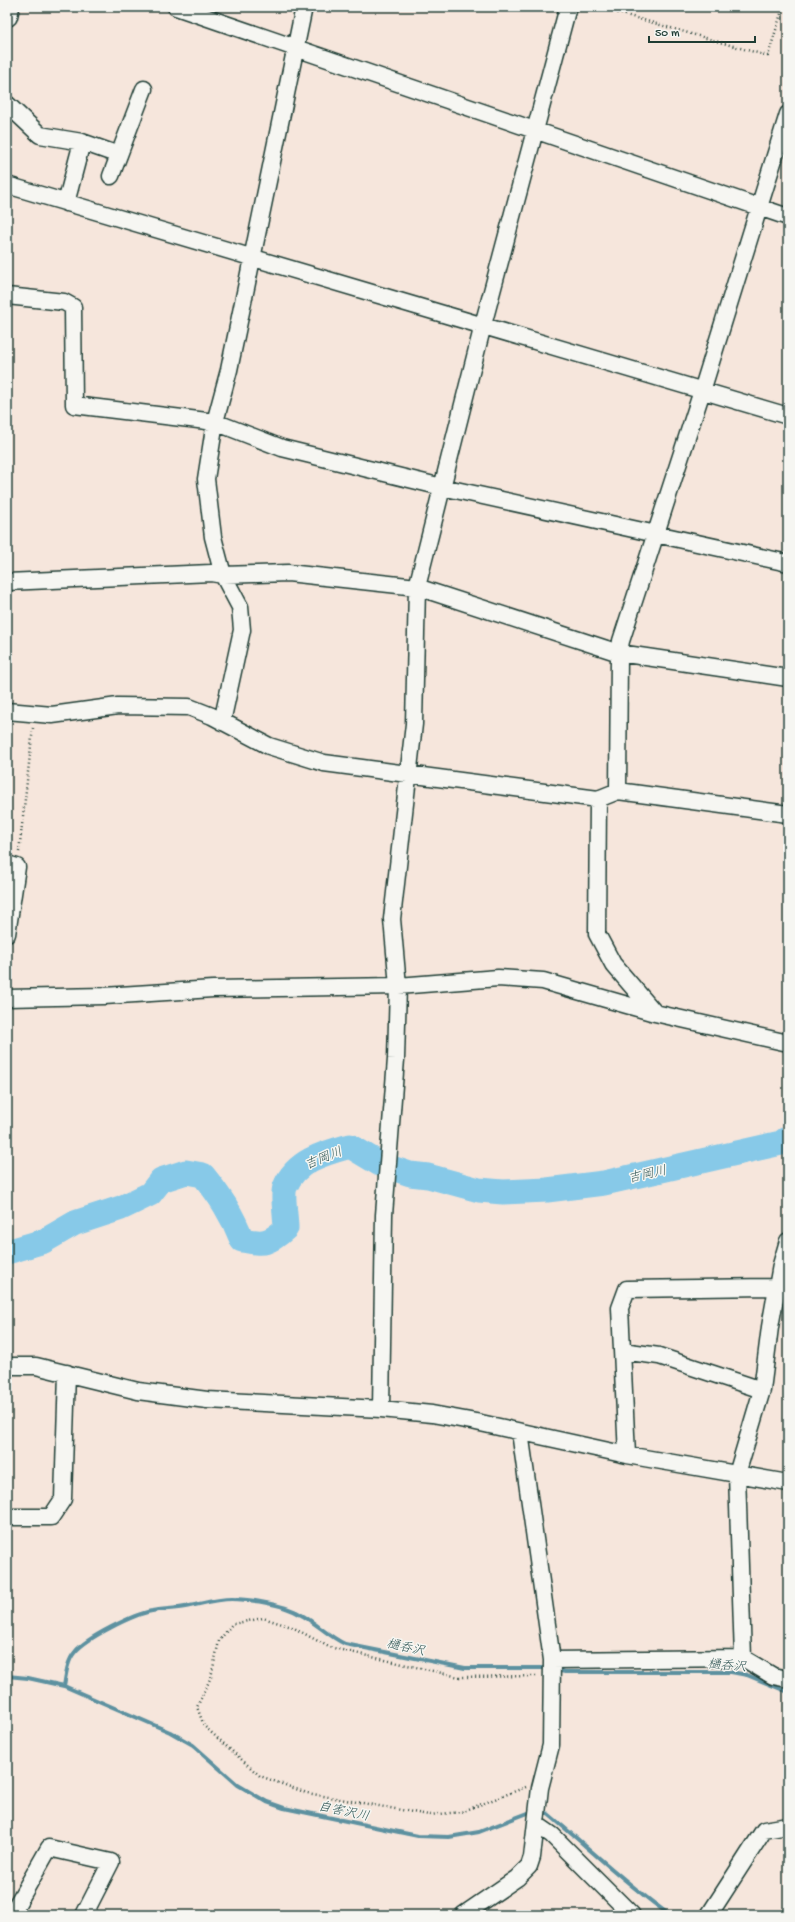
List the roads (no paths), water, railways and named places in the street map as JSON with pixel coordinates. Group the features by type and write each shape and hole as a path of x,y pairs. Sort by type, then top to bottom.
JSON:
{"main road":[{"path":"7,16 9,7"}],"street":[{"path":"176,7 788,216"},
{"path":"222,722 242,630 240,607 224,575 213,537 206,479 215,422 229,370 304,7"},
{"path":"381,1409 384,1215 396,1059 398,986 392,919 414,724 417,587 483,325 568,7"},
{"path":"111,176 144,89"},
{"path":"7,104 40,135 82,142 120,155"},
{"path":"618,791 619,653 621,641 702,391 788,114"},
{"path":"66,203 82,142"},
{"path":"7,184 66,203 788,416"},
{"path":"7,296 64,302 73,307 74,405 215,422 282,448 442,486 788,563"},
{"path":"7,582 211,573 224,575 288,573 417,587 619,653 788,678"},
{"path":"7,711 52,715 118,706 189,707 269,746 324,763 598,799 618,791 788,814"},
{"path":"598,799 597,934 613,964 656,1013"},
{"path":"7,934 12,865"},
{"path":"7,998 104,996 213,989 398,986 498,978 543,981 656,1013 788,1042"},
{"path":"743,1658 737,1474 762,1390 770,1327 777,1287 784,1264 788,1241"},
{"path":"627,1455 620,1308 627,1289 777,1287"},
{"path":"622,1351 659,1356 762,1390"},
{"path":"7,1366 36,1366 138,1391 206,1400 381,1409 461,1419 627,1455 788,1482"},
{"path":"7,1517 51,1517 63,1499 67,1373"},
{"path":"463,1915 517,1878 529,1866 542,1781 551,1745 552,1660 520,1432"},
{"path":"552,1660 743,1658 773,1676 788,1679"},
{"path":"536,1824 552,1835 632,1915"},
{"path":"709,1915 764,1830 788,1826"},
{"path":"11,1915 49,1848 111,1862 84,1915"}],"waterway":[{"name":"吉岡川","path":"7,1252 44,1241 75,1223 121,1208 150,1194 161,1180 186,1172 203,1175 225,1206 242,1240 266,1242 286,1228 284,1191 290,1178 296,1170 312,1159 350,1146 380,1164 410,1174 428,1176 479,1190 503,1192 547,1190 604,1183 781,1143 788,1138"},
{"name":"樋呑沢","path":"64,1686 66,1673 75,1652 89,1640 111,1627 152,1611 181,1608 226,1599 238,1599 274,1604 294,1611 345,1644 465,1668 548,1668"},
{"name":"樋呑沢","path":"556,1670 565,1672 731,1672 747,1675 788,1692"},
{"name":"自害沢川","path":"7,1676 28,1678 64,1686 170,1732 193,1745 238,1785 267,1802 284,1808 418,1836 449,1837 479,1832 528,1813 533,1813"},
{"name":"自害沢川","path":"540,1813 547,1813 623,1878 670,1915"}]}
